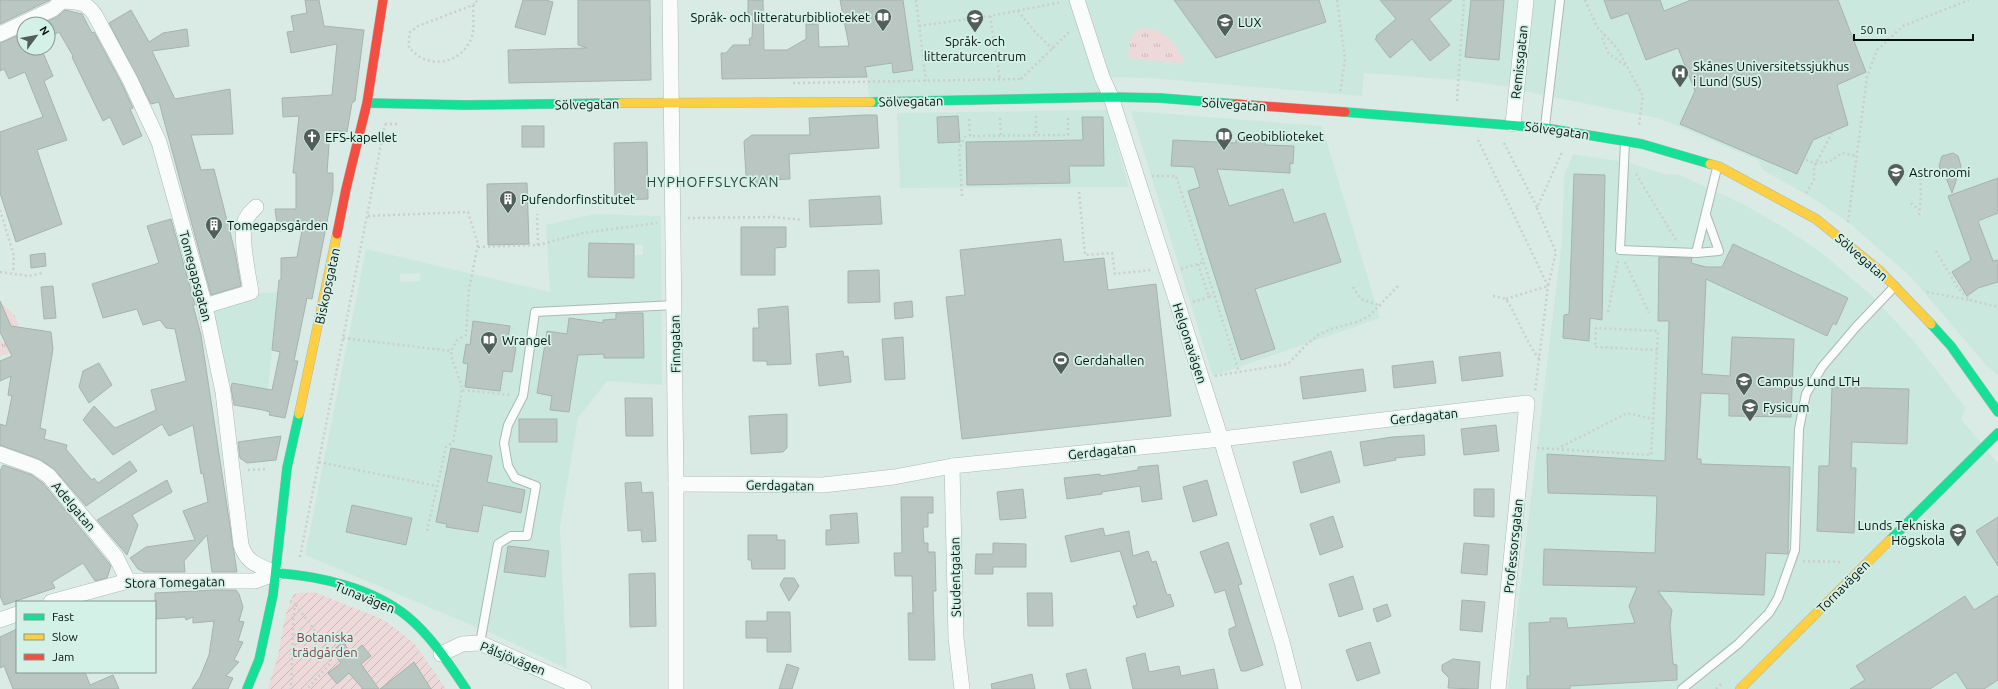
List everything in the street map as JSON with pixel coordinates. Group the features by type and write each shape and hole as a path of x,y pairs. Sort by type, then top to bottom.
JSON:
{"street":[{"name":"Biskopsgatan","path":"248,689 259,660 276,574 287,468 328,283 346,189 367,103 383,0"},
{"name":"Finngatan","path":"670,0 675,305 676,689"},
{"name":"Helgonavägen","path":"1077,0 1102,77 1111,97 1173,269 1221,439 1282,642 1294,689"},
{"name":"Remissgatan","path":"1513,124 1526,0"},
{"path":"0,34 53,9 62,1"},
{"name":"Tomegapsgatan","path":"62,1 84,4 88,6 95,15 130,80 159,142 205,306 223,392 244,554 249,561 276,574"},
{"name":"Sölvegatan","path":"367,103 472,105 672,103 800,104 1111,97 1160,98 1513,124 1570,131 1625,141 1718,166 1816,219 1846,242 1895,286 1950,346 1998,412"},
{"path":"205,306 251,292 245,251 244,224 249,213 256,207"},
{"name":"Gerdagatan","path":"676,484 823,485 894,477 952,466 1221,439 1527,404"},
{"name":"Professorsgatan","path":"1498,689 1527,404"},
{"name":"Tornavägen","path":"1740,689 1998,433"},
{"name":"Adelgatan","path":"0,454 36,467 49,476 116,557 128,581"},
{"name":"Studentgatan","path":"952,466 956,638 962,689"},
{"name":"Stora Tomegatan","path":"55,601 128,581 256,581 276,574"},
{"name":"Tunavägen","path":"276,574 296,574 337,584 391,606 419,627 441,654 466,689"},
{"path":"1,617 16,614"},
{"name":"Pålsjövägen","path":"441,654 462,644 480,643 584,689"}],"lane":[{"path":"1545,128 1560,0"},
{"path":"1625,141 1620,250 1696,253 1719,251 1706,216"},
{"path":"1696,253 1718,166"},
{"path":"1682,689 1738,644 1768,613 1778,598 1795,550 1799,429 1806,394 1822,367 1856,327 1895,286"},
{"path":"480,643 498,544 511,536 527,536 536,486 515,478 508,466 504,443 508,425 517,411 523,396 535,312 675,305"}],"path":[{"path":"473,5 474,25 471,40 463,51 452,59 435,62 421,58 409,48 409,33 418,26 473,5 477,3 476,0"},
{"path":"916,0 929,101"},
{"path":"919,26 990,16 1068,0"},
{"path":"1337,0 1345,59 1339,112"},
{"path":"1457,104 1464,0"},
{"path":"1586,0 1597,27 1617,48 1643,96 1638,125"},
{"path":"1848,222 1867,77 1877,50 1903,26 1969,0"},
{"path":"1018,11 1037,34 1053,49"},
{"path":"1021,79 1053,49 1070,31 1082,15"},
{"path":"990,16 1003,99"},
{"path":"1605,34 1602,38 1609,54 1626,66"},
{"path":"962,196 959,148 965,137 1068,135 1068,111"},
{"path":"1000,118 1001,136"},
{"path":"1036,121 1036,135"},
{"path":"296,574 385,124"},
{"path":"969,124 970,136"},
{"path":"1537,208 1553,175 1570,131"},
{"path":"1806,193 1814,180 1814,167 1832,133"},
{"path":"1478,140 1548,286"},
{"path":"1504,142 1537,208 1556,252 1548,286 1534,396 1527,404"},
{"path":"1806,160 1813,163 1829,162 1842,153 1857,156"},
{"path":"1624,157 1684,252"},
{"path":"1919,215 1920,166"},
{"path":"1920,178 1938,171"},
{"path":"1151,176 1176,176 1239,372"},
{"path":"1079,192 1085,255 1112,253 1114,274 1173,269 1204,262"},
{"path":"1911,204 1919,210"},
{"path":"0,210 14,256 13,273"},
{"path":"368,216 468,212 478,239 478,247 469,289 466,335 457,340 451,351 454,366 460,375 462,390 453,442 446,447 427,531"},
{"path":"478,247 538,245 537,214"},
{"path":"1608,312 1620,250"},
{"path":"1620,250 1649,313"},
{"path":"1936,251 1958,288 1970,300"},
{"path":"1198,264 1209,297"},
{"path":"0,272 28,276 43,273"},
{"path":"1209,277 1214,275"},
{"path":"1214,376 1288,364 1307,344 1318,336 1331,329 1357,322 1369,316 1381,306 1399,285"},
{"path":"1493,296 1506,299 1548,286"},
{"path":"1353,287 1361,298 1381,306"},
{"path":"1922,291 1998,307"},
{"path":"1191,303 1214,295"},
{"path":"1506,299 1514,312 1531,348 1539,359"},
{"path":"1523,447 1651,455 1657,350 1658,331 1596,328 1595,347 1657,350"},
{"path":"343,338 451,351"},
{"path":"462,390 523,396"},
{"path":"1556,449 1627,413 1653,419"},
{"path":"318,462 436,486"},
{"path":"232,470 287,468"},
{"path":"1791,560 1844,562"},
{"path":"286,599 295,604 329,650 331,659 329,665 307,689"},
{"path":"292,689 293,623 295,604"}],"shaded area":[{"path":"852,0 1998,0 1998,375 1986,365 1911,277 1848,222 1814,199 1763,170 1758,160 1661,119 1518,90 1518,88 1458,80 1364,73 1362,96 1149,78 1103,77 1111,97 870,102"},
{"path":"1107,110 1129,187 900,188 897,113"},
{"path":"1131,111 1322,126 1380,318 1213,376"},
{"name":"Fysicum","path":"1573,154 1630,163 1664,174 1680,175 1745,205 1788,230 1822,253 1871,295 1913,340 1966,408 1961,419 1998,464 1998,689 1508,689 1562,240 1564,176"},
{"path":"594,214 661,216 662,385 607,381 578,418 560,528 567,669 502,638 305,555 366,249 550,292 546,225","holes":["589,244 643,245 643,255 634,255 634,278 588,277","420,273 420,281 400,282 400,274","616,313 643,313 644,357 604,358 603,320 616,319","569,318 583,321 569,412 550,410 552,396 537,393 547,332 567,334","474,321 509,326 507,345 516,347 512,372 503,371 500,391 465,387 468,364 463,363 466,344 470,345","451,448 492,456 487,482 525,490 521,513 483,505 478,532 446,527 447,524 436,522"]},
{"path":"278,292 268,389 228,382 212,310 252,294"}],"green space":[{"path":"1143,28 1157,31 1169,39 1178,50 1185,63 1129,59 1130,40 1138,30"},
{"path":"0,304 9,309 18,322 19,336 15,362 10,353 0,356 0,338 2,342 11,345 15,334"},
{"name":"Botaniska trädgården","path":"314,592 384,620 414,643 446,689 268,689 278,655 286,615 294,594"}],"building":[{"path":"0,0 50,0 16,16 0,24"},
{"path":"305,0 319,0 324,26 364,30 355,101 352,103 347,132 330,130 327,173 333,173 333,191 312,299 307,298 294,361 298,361 285,418 269,415 270,412 263,410 234,405 231,388 232,383 272,390 280,352 272,350 279,280 281,280 281,258 297,257 302,230 278,231 275,209 296,209 296,173 293,173 299,116 283,117 282,98 332,95 337,44 291,53 287,32 294,31 291,16 307,13"},
{"path":"523,0 545,0 553,2 545,35 515,27"},
{"path":"578,0 650,0 651,80 509,83 508,50 587,48 578,45"},
{"path":"748,0 763,0 764,50 787,50 806,39 806,24 818,24 819,47 849,46 840,0 903,0 913,70 893,73 892,63 865,67 867,77 722,79 721,53 726,53 733,45 750,45 749,39 752,37 753,15 748,15"},
{"path":"1174,0 1319,0 1326,22 1216,58"},
{"path":"1380,0 1452,0 1429,19 1450,45 1430,61 1412,39 1390,58 1375,39 1377,38 1376,36 1396,19"},
{"path":"1471,0 1504,0 1499,60 1465,57"},
{"path":"1604,0 1660,0 1664,11 1691,0 1838,0 1866,72 1837,85 1848,125 1813,140 1797,174 1680,124 1695,91 1678,48 1646,60 1628,13 1611,19"},
{"path":"65,10 82,14 92,33 94,32 122,84 133,108 130,109 142,136 123,145 110,117 103,121 72,57 73,56 59,32 56,34 57,17"},
{"path":"131,10 149,42 163,33 187,29 189,46 152,51 175,99 230,89 233,134 191,135 201,170 214,169 235,252 241,286 211,295 159,102 151,104 109,23"},
{"path":"16,36 16,56 44,56 53,76 44,81 67,140 37,150 62,224 16,242 0,193 0,132 43,117 25,72 9,79 4,69 0,71 0,43"},
{"path":"877,115 879,148 789,154 790,179 764,180 765,184 751,185 751,176 746,177 744,141 752,135 810,135 809,118"},
{"path":"958,116 960,142 938,143 937,117"},
{"path":"1082,117 1103,117 1104,166 1069,166 1070,183 967,185 966,142 1083,140"},
{"path":"522,126 544,126 544,147 522,147"},
{"path":"1173,140 1236,143 1236,140 1265,141 1265,145 1294,146 1293,164 1290,163 1290,173 1217,169 1229,206 1283,189 1294,223 1325,213 1341,262 1255,289 1275,349 1241,360 1188,191 1200,187 1194,167 1171,166"},
{"path":"647,142 648,199 615,200 614,143"},
{"path":"1953,153 1958,156 1961,166 1952,193 1945,175 1939,166 1942,156"},
{"path":"1574,174 1605,175 1602,320 1590,318 1589,341 1563,338 1564,315 1569,314"},
{"path":"1998,178 1998,213 1978,221 1993,261 1998,260 1998,282 1978,288 1967,296 1952,272 1971,260 1948,196"},
{"name":"Pufendorfinstitutet","path":"527,183 529,244 488,245 487,184"},
{"path":"880,196 882,224 810,227 809,200"},
{"path":"171,219 195,305 193,305 201,335 237,572 212,572 207,535 184,561 185,572 144,572 138,569 130,558 146,547 195,540 183,511 208,502 203,473 201,474 193,425 169,436 162,424 113,455 83,420 94,406 115,428 156,410 151,390 186,381 175,329 166,328 160,320 143,325 137,309 103,318 92,284 159,263 147,226"},
{"path":"741,227 786,227 786,247 775,248 775,275 741,275"},
{"name":"Gerdahallen","path":"1061,239 1064,262 1104,258 1108,290 1156,284 1171,416 962,439 946,297 965,295 960,250"},
{"path":"589,243 634,244 634,278 588,277"},
{"path":"1733,244 1848,298 1836,325 1833,323 1827,336 1706,279 1702,374 1730,376 1732,337 1794,339 1791,417 1729,416 1729,394 1701,393 1697,459 1701,459 1701,464 1790,467 1788,554 1766,553 1764,595 1658,591 1672,610 1670,625 1673,664 1677,665 1677,680 1570,686 1570,689 1527,689 1527,676 1530,676 1529,623 1550,622 1550,618 1566,618 1568,628 1635,623 1629,606 1637,587 1543,585 1544,549 1655,553 1657,496 1548,493 1547,454 1665,461 1669,321 1658,321 1659,257 1692,258 1691,263 1706,267 1722,267"},
{"path":"45,253 46,266 31,268 30,255"},
{"path":"879,270 880,302 848,303 848,271"},
{"path":"53,286 56,318 44,319 41,287"},
{"path":"0,301 11,326 51,332 53,349 40,428 46,430 44,439 67,445 66,449 92,480 94,478 98,483 130,461 137,471 86,506 54,469 39,459 0,445 0,424 6,426 12,396 8,395 11,376 0,381 0,361 12,356 0,332"},
{"path":"912,301 913,317 895,319 894,303"},
{"path":"788,306 791,364 767,365 767,361 753,361 753,328 759,328 758,309"},
{"path":"616,313 643,313 644,358 604,358 604,354 578,355 569,412 550,410 552,396 537,393 547,331 567,334 569,318 603,323 603,320 616,319"},
{"name":"Wrangel","path":"473,321 510,326 507,345 516,347 512,372 503,371 500,391 465,387 468,364 463,363 466,344 470,345"},
{"path":"903,337 905,379 885,380 882,339"},
{"path":"843,351 844,357 848,356 851,382 819,386 816,354"},
{"path":"1500,352 1503,376 1462,381 1459,357"},
{"path":"1433,361 1436,383 1394,388 1392,366"},
{"path":"99,363 112,385 89,403 79,387 83,371"},
{"path":"1363,369 1366,391 1303,399 1300,377"},
{"path":"1832,387 1909,389 1907,444 1852,442 1851,468 1856,468 1854,533 1817,531 1819,466 1829,466"},
{"path":"625,398 652,398 653,436 626,436"},
{"path":"787,414 787,448 783,452 751,454 749,416"},
{"path":"519,419 557,419 557,442 519,442"},
{"path":"1496,425 1499,451 1464,455 1461,429"},
{"path":"1424,435 1425,455 1395,458 1396,460 1364,466 1360,442 1392,437"},
{"path":"281,436 276,460 247,463 240,458 238,442"},
{"path":"451,448 492,456 487,482 525,490 521,513 483,505 478,532 446,527 447,524 436,522"},
{"path":"1331,451 1340,482 1301,493 1293,462"},
{"path":"3,465 32,475 43,483 111,566 107,578 95,581 83,563 52,582 55,588 4,605 0,596 0,471"},
{"path":"1158,465 1162,499 1142,502 1140,486 1102,492 1102,494 1067,499 1064,478 1100,474 1100,476 1138,470 1138,467"},
{"path":"167,480 172,492 132,515 138,525 127,555 97,520"},
{"path":"1207,480 1217,515 1193,522 1183,487"},
{"path":"641,482 642,493 653,492 656,541 642,542 641,530 628,531 625,483"},
{"path":"1023,489 1026,518 1000,520 997,492"},
{"path":"1474,489 1494,489 1494,517 1474,516"},
{"path":"901,497 933,497 933,513 928,513 928,527 923,527 924,543 928,543 928,552 935,552 936,591 933,591 935,660 909,660 908,613 913,613 912,576 895,576 894,553 902,553"},
{"path":"352,505 412,518 406,545 346,532"},
{"path":"857,513 859,543 826,545 826,530 831,530 830,515"},
{"path":"1333,516 1343,547 1320,555 1310,524"},
{"path":"1998,517 1998,566 1976,531"},
{"path":"1103,528 1105,536 1129,531 1133,556 1148,551 1152,562 1156,561 1167,595 1170,594 1174,606 1137,618 1133,606 1137,605 1120,551 1071,562 1065,536"},
{"path":"748,535 777,535 777,540 785,540 785,569 752,569 751,560 748,560"},
{"path":"1228,542 1242,584 1238,585 1263,665 1246,671 1241,671 1229,634 1229,629 1236,626 1225,590 1215,593 1200,552"},
{"path":"993,543 1026,544 1026,567 993,567 993,574 975,574 976,554 993,554"},
{"path":"1464,543 1489,545 1487,575 1461,573"},
{"path":"508,546 549,551 545,577 504,572"},
{"path":"655,573 656,626 630,627 629,574"},
{"path":"1353,576 1363,609 1339,617 1329,584"},
{"path":"784,578 794,578 799,586 789,601 780,585"},
{"path":"236,590 239,594 243,607 239,621 244,622 238,641 243,642 234,660 239,662 226,676 233,678 228,689 192,689 200,677 209,655 214,621 193,623 193,617 186,620 185,617 156,619 155,593"},
{"path":"1027,593 1052,593 1053,626 1028,626"},
{"path":"1998,595 1998,680 1984,689 1967,689 1956,672 1930,689 1850,689 1865,680 1856,666 1965,596 1974,610"},
{"path":"1462,600 1485,602 1482,632 1460,630"},
{"path":"1387,604 1391,616 1377,622 1373,609"},
{"path":"767,612 790,612 791,652 767,652 767,638 746,638 746,621 767,621"},
{"path":"16,629 16,673 85,673 90,685 113,675 119,689 13,689 4,666 0,668 0,637"},
{"path":"343,642 352,654 362,645 371,656 361,664 379,689 363,689 349,673 337,684 328,673 341,663 332,651"},
{"path":"1370,642 1380,673 1357,681 1346,650"},
{"path":"1145,653 1149,672 1179,666 1181,676 1214,669 1218,689 1133,689 1126,658"},
{"path":"1453,659 1480,662 1478,689 1448,688 1449,678 1442,671 1442,665"},
{"path":"414,662 431,689 380,689"},
{"path":"787,664 799,668 792,689 779,689"},
{"path":"1086,669 1091,689 1070,689 1066,674"},
{"path":"1032,674 1035,689 992,689 991,684"}],"traffic: fast":[{"path":"871,102 1111,97 1160,98 1236,104"},
{"path":"367,103 465,105 621,103"},
{"path":"1345,112 1545,128 1642,144 1710,164"},
{"path":"1931,324 1951,346 1998,412"},
{"path":"247,689 259,660 273,595 287,468 299,414"},
{"path":"1890,540 1998,433"},
{"path":"276,573 310,577 345,585 379,598 394,607 408,617 425,633 440,651 466,689"}],"traffic: slow":[{"path":"621,103 871,102"},
{"path":"1710,164 1718,166 1816,219 1880,271 1931,324"},
{"path":"299,414 337,234"},
{"path":"1740,689 1890,540"}],"traffic: jam":[{"path":"337,234 346,189 367,103 383,0"},
{"path":"1236,104 1345,112"}],"place":[{"name":"Språk- och litteraturbiblioteket","path":"883,32"},
{"name":"Språk- och litteraturcentrum","path":"975,33"},
{"name":"LUX","path":"1225,37"},
{"name":"Skånes Universitetssjukhus i Lund (SUS)","path":"1680,88"},
{"name":"Geobiblioteket","path":"1224,151"},
{"name":"EFS-kapellet","path":"312,152"},
{"name":"Astronomi","path":"1896,187"},
{"name":"Pufendorfinstitutet","path":"508,214"},
{"name":"Tomegapsgården","path":"214,240"},
{"name":"Wrangel","path":"489,355"},
{"name":"Gerdahallen","path":"1061,375"},
{"name":"Campus Lund LTH","path":"1744,396"},
{"name":"Fysicum","path":"1750,422"},
{"name":"Lunds Tekniska Högskola","path":"1958,547"}],"district":[{"name":"HYPHOFFSLYCKAN","path":"713,182"}]}
